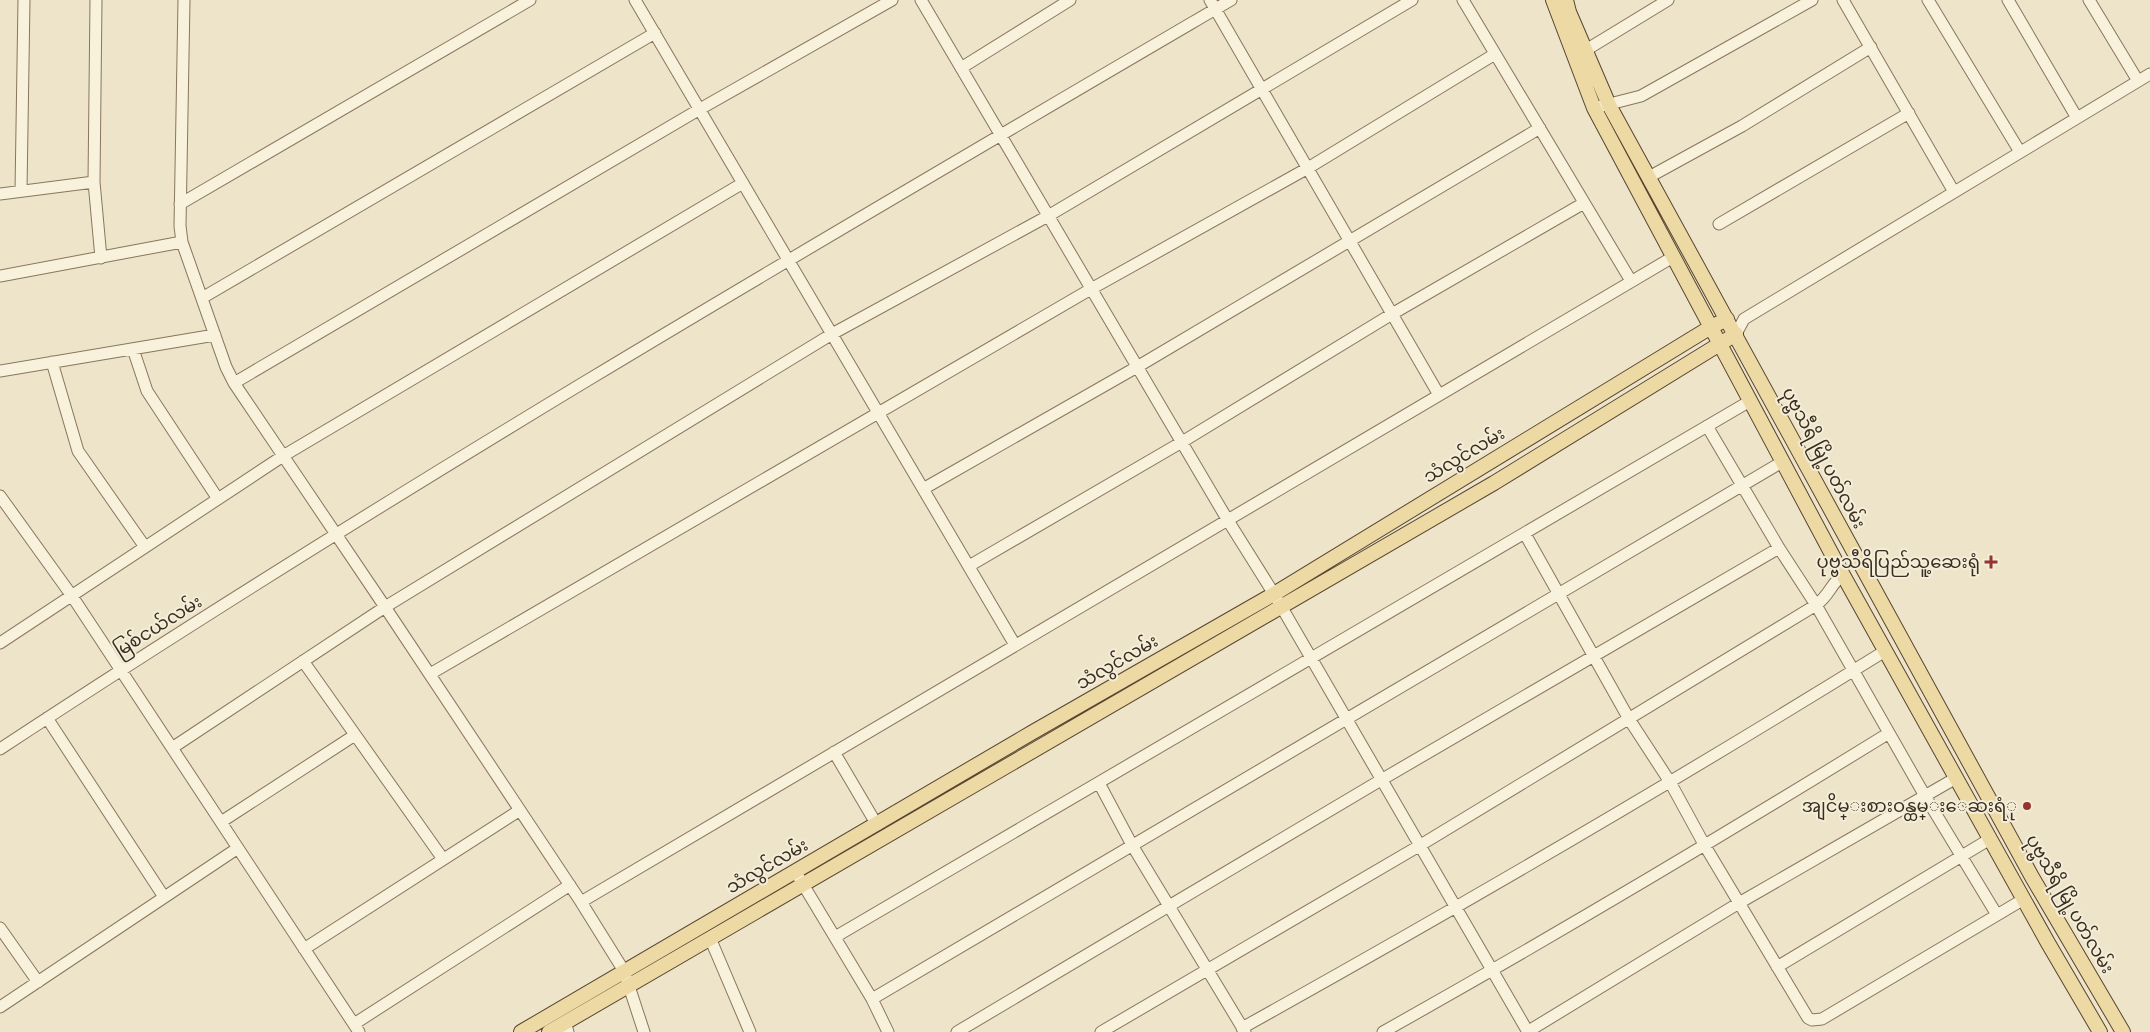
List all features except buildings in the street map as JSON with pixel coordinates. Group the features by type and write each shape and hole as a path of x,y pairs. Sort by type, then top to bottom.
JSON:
{"main road":[{"name":"ပုဗ္ဗသီရိ မြို့ပတ်လမ်း","path":"1553,0 1594,108 1719,344 1885,651 2100,1032"},
{"name":"ပုဗ္ဗသီရိ မြို့ပတ်လမ်း","path":"1566,0 1569,12 1609,105 2032,878 2123,1032"},
{"name":"သံလွင်လမ်း","path":"521,1032 1274,594 1710,327 1727,319"},
{"name":"သံလွင်လမ်း","path":"549,1032 567,1027 628,985 1494,483 1736,334"}],"street":[{"path":"21,191 24,0"},
{"path":"96,0 94,182 101,258"},
{"path":"184,0 180,204 182,242 226,368 234,383 385,606 581,902 624,971 644,1032"},
{"path":"180,204 530,0"},
{"path":"635,0 1015,645"},
{"path":"234,383 700,109 892,0"},
{"path":"921,0 1227,519 1274,594 1528,1032 1739,903 1956,778"},
{"path":"961,68 1070,0"},
{"name":"မြစ်ငယ်လမ်း","path":"0,749 120,670 336,534 1213,4 1230,0"},
{"path":"172,748 385,606 832,334 1048,216 1412,0"},
{"path":"1463,0 1631,282"},
{"path":"1586,50 1668,0"},
{"path":"1594,108 1641,96 1812,0"},
{"path":"1843,0 1954,192"},
{"path":"1928,0 2020,152"},
{"path":"2008,0 2077,118"},
{"path":"2090,1 2138,81"},
{"path":"1213,4 1439,395"},
{"path":"202,298 655,33"},
{"path":"1649,177 1742,126 1871,47"},
{"path":"430,674 1091,289 1308,168 1495,54"},
{"path":"1736,334 1744,320 2150,74"},
{"path":"1719,224 1909,113"},
{"path":"923,489 1137,366 1540,128"},
{"path":"0,194 94,182"},
{"path":"0,643 283,456 743,184"},
{"path":"969,566 1182,442 1392,314 1584,204"},
{"path":"0,276 182,242"},
{"path":"581,902 1673,257"},
{"path":"1727,319 1744,320"},
{"path":"0,371 215,335"},
{"path":"132,349 148,391 218,499"},
{"path":"52,362 78,451 145,547"},
{"path":"835,937 1750,401"},
{"path":"1707,426 1779,548 1816,605 1925,796 1997,915"},
{"path":"872,1000 1782,462"},
{"path":"0,496 72,596 357,1028 570,885"},
{"path":"1525,534 1629,719 1670,782 1705,846 1804,1014 1812,1020 1817,1020 2024,899"},
{"path":"957,1032 1381,780 1779,548"},
{"path":"1101,1032 1420,846 1816,605 1826,598 1836,580 1843,575"},
{"path":"1099,782 1132,845 1243,1030 1456,909 1885,651"},
{"path":"303,661 443,860"},
{"path":"47,718 164,897"},
{"path":"1383,1032 1492,971 1705,846 1889,733"},
{"path":"221,822 355,735"},
{"path":"834,752 877,825"},
{"path":"304,949 520,810"},
{"path":"1777,967 1990,838"},
{"path":"0,1007 238,848"},
{"path":"795,871 872,1000 888,1032"},
{"path":"0,928 38,982"},
{"path":"710,938 750,1032"}],"place":[{"name":"ပုဗ္ဗသီရိပြည်သူ့ဆေးရုံ","path":"1991,562"},
{"name":"အျငိမ္းစားဝန္ထမ္းေဆးရံု","path":"2027,806"}]}
